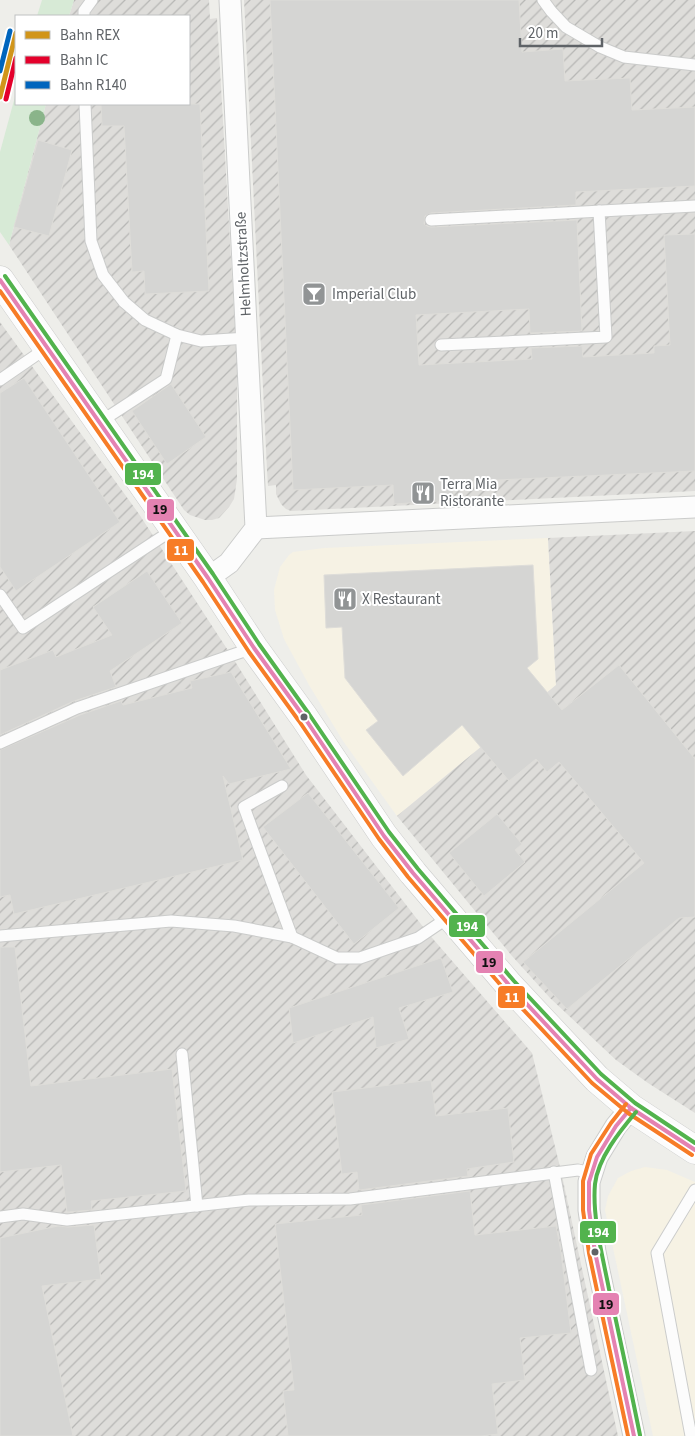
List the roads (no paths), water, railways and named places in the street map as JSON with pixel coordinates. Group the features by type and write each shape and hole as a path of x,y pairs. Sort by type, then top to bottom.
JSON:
{"street":[{"name":"Helmholtzstraße","path":"230,0 256,528"},
{"path":"0,280 208,578 384,836 449,917 566,1048 597,1079 631,1108 695,1150"},
{"path":"208,578 229,563 256,528 695,507"},
{"path":"631,1108 616,1126 597,1156 589,1182 589,1210 595,1252 634,1436"}],"lane":[{"path":"84,15 84,11 92,0"},
{"path":"543,0 566,27 600,47 624,56 695,64"},
{"path":"85,105 91,242 103,275 124,302 145,320 176,335 201,340 247,338"},
{"path":"431,220 695,206"},
{"path":"441,345 606,336 599,211"},
{"path":"100,422 166,379 176,335"},
{"path":"0,380 48,347"},
{"path":"0,595 23,628 174,529"},
{"path":"0,743 77,708 254,648"},
{"path":"282,786 244,807 292,937"},
{"path":"0,936 171,921 234,926 292,937 337,958 360,958 418,938 449,917"},
{"path":"182,1054 197,1206"},
{"path":"0,1217 22,1214 67,1220 249,1200 350,1199 554,1172 578,1170 592,1172"},
{"path":"554,1172 591,1370"},
{"path":"691,1436 657,1253 695,1190"}],"rail line":[{"name":"R140","path":"0,71 10,31"},
{"name":"REX","path":"0,97 15,37"},
{"name":"IC","path":"6,99 15,62"}],"place":[{"name":"Imperial Club","path":"314,294"},
{"name":"Terra Mia Ristorante","path":"423,493"},
{"name":"X Restaurant","path":"345,599"}]}
